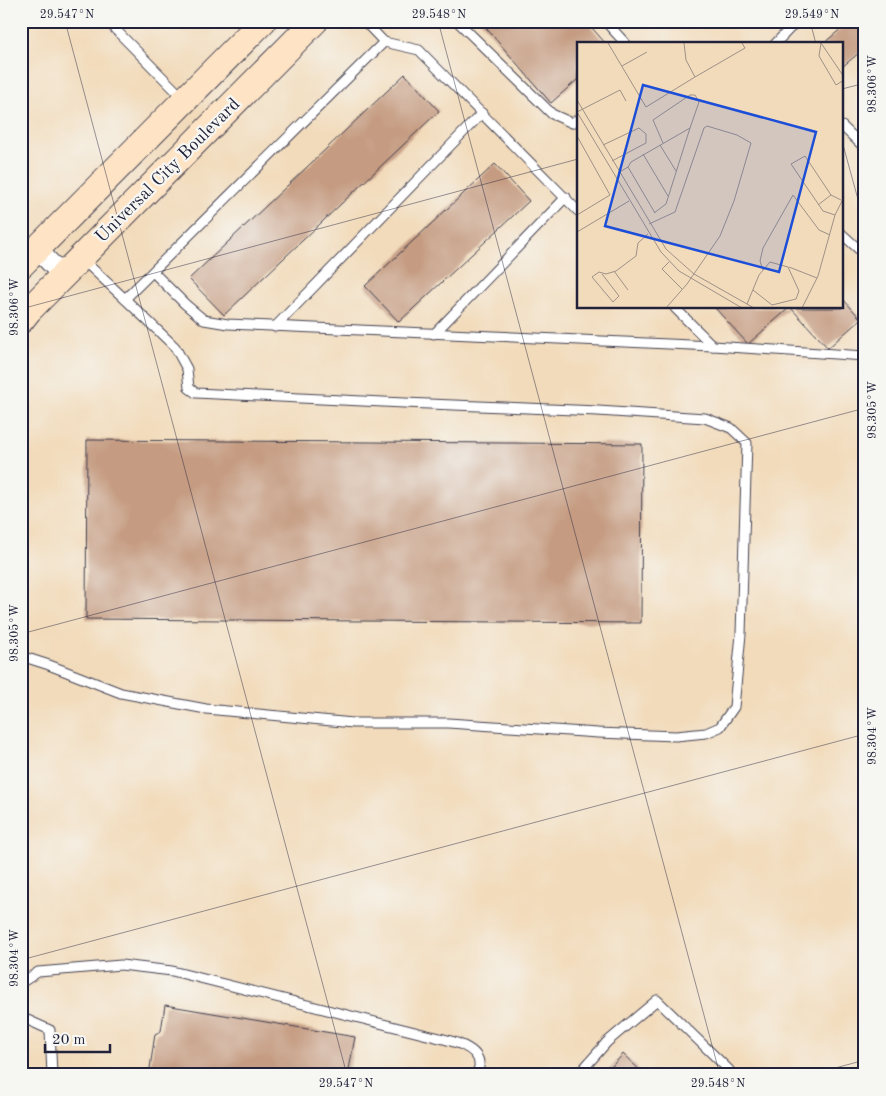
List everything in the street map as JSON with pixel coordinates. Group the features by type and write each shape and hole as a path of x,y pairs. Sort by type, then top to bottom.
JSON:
{"street":[{"name":"Universal City Boulevard","path":"29,257 262,21"},
{"name":"Universal City Boulevard","path":"21,320 315,21"},
{"path":"29,257 72,267"}],"lane":[{"path":"107,21 185,100"},
{"path":"364,21 384,42 419,50 577,209"},
{"path":"457,21 552,114 572,123 577,119"},
{"path":"605,21 624,42"},
{"path":"777,42 797,21"},
{"path":"125,299 384,42"},
{"path":"275,326 482,113"},
{"path":"844,128 865,148"},
{"path":"434,334 566,197"},
{"path":"844,236 865,256"},
{"path":"21,656 121,693 206,709 353,723 448,723 676,736 706,733 720,727 734,707 741,634 747,443 731,428 706,418 196,393 189,388 186,369 175,347 125,299 72,267"},
{"path":"153,272 204,320 228,324 713,346 865,356"},
{"path":"676,309 713,346"},
{"path":"21,983 38,972 121,965 172,971 465,1046 478,1057 479,1068 476,1075"},
{"path":"578,1075 608,1042 657,1000 729,1070 726,1075"},
{"path":"21,1017 50,1030 52,1075"}],"building":[{"path":"480,21 586,21 604,42 577,42 577,80 551,103"},
{"path":"850,21 865,21 865,48 844,65 844,42 825,42"},
{"path":"405,74 439,111 224,315 189,279"},
{"path":"495,164 529,201 399,322 365,286"},
{"path":"844,300 861,319 828,348 792,309 844,309"},
{"path":"716,309 788,309 748,344"},
{"path":"87,440 642,444 641,623 86,619"},
{"path":"165,1005 355,1037 348,1075 149,1075 155,1034 161,1031"},
{"path":"623,1054 645,1075 604,1075"}]}
